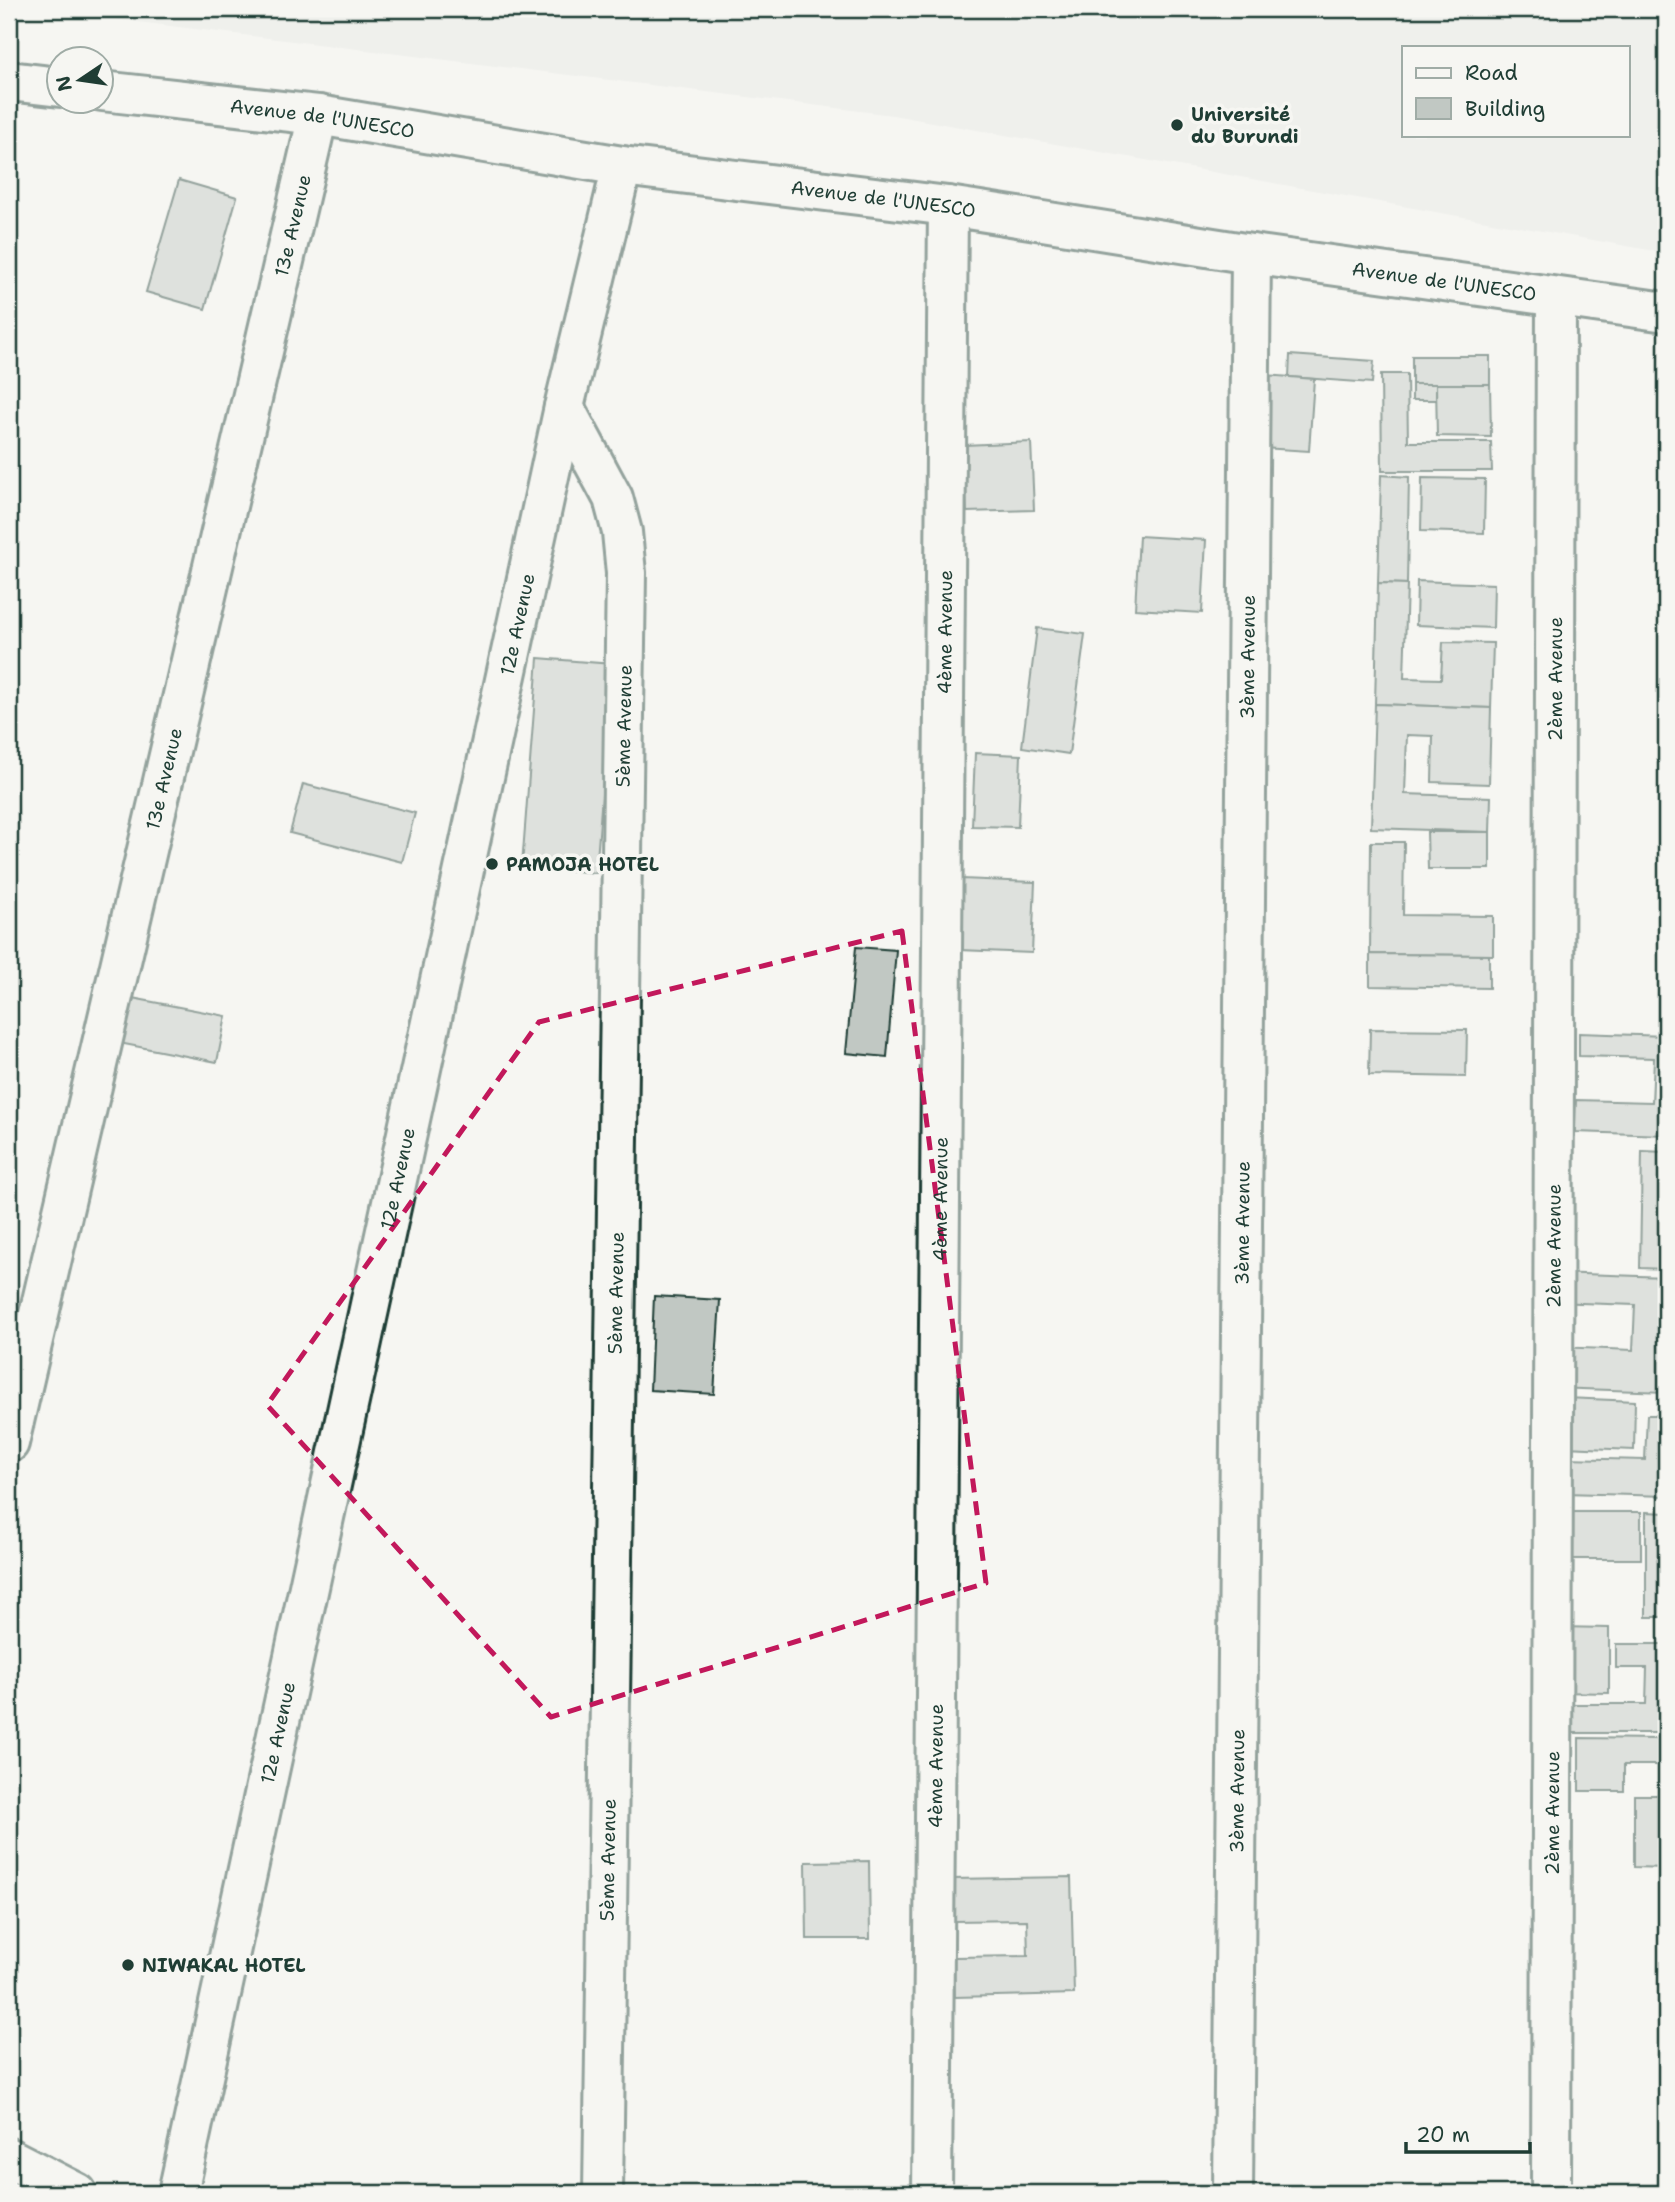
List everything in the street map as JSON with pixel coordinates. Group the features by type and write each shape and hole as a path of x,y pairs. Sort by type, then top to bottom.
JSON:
{"street":[{"path":"11,92 46,88"},
{"name":"Avenue de l'UNESCO","path":"116,93 318,115 622,166 948,206 1251,254 1666,312"},
{"name":"13e Avenue","path":"9,1443 318,115"},
{"name":"12e Avenue","path":"178,2193 564,407 622,166"},
{"name":"4ème Avenue","path":"932,2193 948,206"},
{"name":"3ème Avenue","path":"1233,2193 1251,254"},
{"name":"2ème Avenue","path":"1551,2193 1556,298"},
{"name":"5ème Avenue","path":"564,407 613,498 622,532 626,573 604,2193"},
{"path":"9,2158 77,2193"}],"highlighted area":[{"path":"902,931 986,1583 551,1717 267,1405 539,1022"}],"shaded area":[{"name":"Université du Burundi","path":"33,9 1666,9 1666,253 893,115"}],"building":[{"path":"179,180 237,197 205,309 146,292"},
{"path":"1290,355 1374,361 1372,383 1289,377"},
{"path":"1412,356 1490,356 1490,384 1412,384"},
{"path":"1381,374 1407,374 1408,442 1491,442 1492,471 1382,471"},
{"path":"1266,375 1314,379 1309,451 1262,448"},
{"path":"1412,384 1436,384 1436,400 1412,400"},
{"path":"1436,384 1490,384 1491,437 1437,436"},
{"path":"1031,442 1034,510 967,512 964,445"},
{"path":"1381,475 1409,477 1407,584 1378,583"},
{"path":"1422,478 1485,479 1484,533 1421,531"},
{"path":"1139,536 1206,540 1202,613 1135,609"},
{"path":"1417,581 1494,584 1493,628 1416,625"},
{"path":"1378,583 1407,584 1404,678 1441,679 1443,642 1493,643 1491,708 1375,704"},
{"path":"1037,628 1085,634 1069,754 1022,747"},
{"path":"538,658 612,664 596,873 522,866"},
{"path":"1375,704 1491,708 1489,784 1432,782 1433,736 1407,735 1405,794 1491,797 1490,832 1371,828"},
{"path":"975,753 1021,755 1018,827 972,826"},
{"path":"303,784 415,813 402,862 290,833"},
{"path":"1427,832 1490,832 1490,869 1428,869"},
{"path":"1371,842 1404,842 1403,915 1493,916 1493,955 1370,954"},
{"path":"962,879 1035,882 1032,953 960,950"},
{"path":"856,947 896,950 887,1057 846,1053"},
{"path":"1370,954 1489,955 1489,988 1370,986"},
{"path":"127,997 226,1016 217,1062 119,1043"},
{"path":"1370,1029 1467,1030 1466,1077 1369,1075"},
{"path":"1579,1033 1666,1036 1666,1135 1575,1132 1576,1100 1652,1102 1654,1058 1579,1056"},
{"path":"1642,1151 1666,1152 1666,1269 1640,1268"},
{"path":"1555,1273 1666,1277 1666,1392 1554,1388 1556,1347 1633,1350 1635,1305 1554,1302"},
{"path":"654,1296 720,1300 714,1394 650,1390"},
{"path":"1566,1398 1635,1401 1634,1450 1565,1447"},
{"path":"1647,1415 1666,1415 1666,1496 1565,1493 1566,1458 1645,1460"},
{"path":"1563,1512 1641,1512 1641,1559 1562,1559"},
{"path":"1646,1512 1666,1513 1666,1617 1646,1617"},
{"path":"1558,1627 1609,1628 1609,1693 1557,1692"},
{"path":"1616,1644 1666,1644 1666,1733 1558,1733 1558,1704 1646,1704 1647,1668 1616,1668"},
{"path":"1579,1738 1658,1739 1658,1765 1624,1765 1624,1791 1579,1791"},
{"path":"1634,1795 1666,1795 1666,1868 1634,1867"},
{"path":"869,1861 870,1939 807,1939 806,1862"},
{"path":"1071,1877 1074,1994 955,1997 954,1957 1028,1956 1027,1920 954,1921 952,1879"}],"place":[{"name":"Université du Burundi","path":"1177,125"},
{"name":"PAMOJA HOTEL","path":"492,864"},
{"name":"NIWAKAL HOTEL","path":"128,1965"}]}
